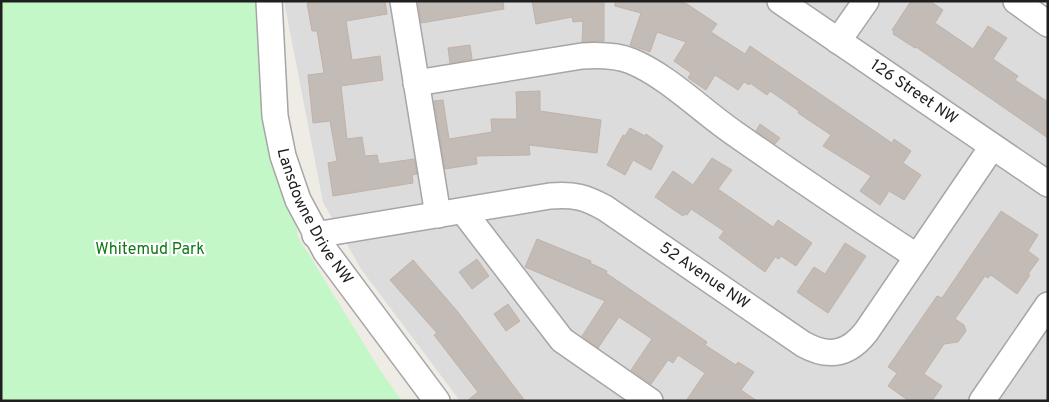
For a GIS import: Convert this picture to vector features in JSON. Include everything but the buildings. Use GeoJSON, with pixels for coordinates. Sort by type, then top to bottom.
{"type":"FeatureCollection","features":[{"type":"Feature","properties":{"kind":"street","name":"Lansdowne Drive NW"},"geometry":{"type":"LineString","coordinates":[[268,1],[273,100],[278,136],[293,188],[315,235],[342,275],[437,401]]}},
{"type":"Feature","properties":{"kind":"street"},"geometry":{"type":"LineString","coordinates":[[404,1],[438,215]]}},
{"type":"Feature","properties":{"kind":"street","name":"126 Street NW"},"geometry":{"type":"LineString","coordinates":[[780,1],[1048,184]]}},
{"type":"Feature","properties":{"kind":"street"},"geometry":{"type":"LineString","coordinates":[[838,41],[866,1]]}},
{"type":"Feature","properties":{"kind":"street"},"geometry":{"type":"LineString","coordinates":[[1016,1],[1048,24]]}},
{"type":"Feature","properties":{"kind":"street"},"geometry":{"type":"LineString","coordinates":[[416,82],[582,56],[599,55],[628,60],[643,66],[658,76],[733,132],[916,256]]}},
{"type":"Feature","properties":{"kind":"street","name":"52 Avenue NW"},"geometry":{"type":"LineString","coordinates":[[315,235],[550,196],[568,195],[584,197],[605,208],[803,344],[820,352],[829,353],[845,349],[861,339],[992,147]]}},
{"type":"Feature","properties":{"kind":"street"},"geometry":{"type":"LineString","coordinates":[[463,211],[562,340],[650,401]]}},
{"type":"Feature","properties":{"kind":"street"},"geometry":{"type":"LineString","coordinates":[[982,401],[1048,304]]}},
{"type":"Feature","properties":{"kind":"shaded area"},"geometry":{"type":"Polygon","coordinates":[[[284,1],[1030,1],[1048,14],[1048,401],[460,401],[361,269],[323,202],[284,1]]]}},
{"type":"Feature","properties":{"kind":"green space","name":"Whitemud Park"},"geometry":{"type":"Polygon","coordinates":[[[1,1],[260,1],[298,237],[380,370],[402,401],[1,401],[1,1]]]}}]}
